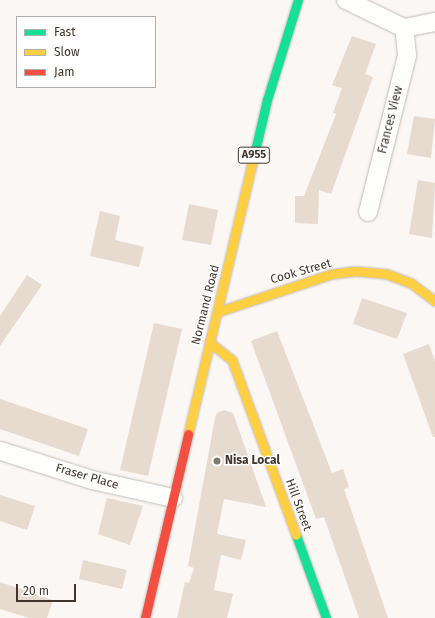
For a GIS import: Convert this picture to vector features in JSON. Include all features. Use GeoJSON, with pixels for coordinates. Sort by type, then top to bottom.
{"type":"FeatureCollection","features":[{"type":"Feature","properties":{"kind":"main road","name":"Normand Road"},"geometry":{"type":"LineString","coordinates":[[145,618],[267,100],[298,0]]}},
{"type":"Feature","properties":{"kind":"main road","name":"Cook Street"},"geometry":{"type":"LineString","coordinates":[[217,312],[310,280],[355,271],[374,271],[399,278],[411,283],[435,301]]}},
{"type":"Feature","properties":{"kind":"main road","name":"Hill Street"},"geometry":{"type":"LineString","coordinates":[[209,342],[232,360],[326,618]]}},
{"type":"Feature","properties":{"kind":"street"},"geometry":{"type":"LineString","coordinates":[[346,0],[404,28],[435,22]]}},
{"type":"Feature","properties":{"kind":"street","name":"Frances View"},"geometry":{"type":"LineString","coordinates":[[368,212],[407,55],[404,28]]}},
{"type":"Feature","properties":{"kind":"street","name":"Fraser Place"},"geometry":{"type":"LineString","coordinates":[[2,451],[92,480],[173,498]]}},
{"type":"Feature","properties":{"kind":"building"},"geometry":{"type":"Polygon","coordinates":[[[352,36],[376,44],[365,74],[373,77],[331,194],[319,190],[318,224],[295,223],[295,196],[304,196],[336,114],[333,113],[342,88],[332,85],[352,36]]]}},
{"type":"Feature","properties":{"kind":"building"},"geometry":{"type":"Polygon","coordinates":[[[414,116],[435,119],[431,158],[407,154],[414,116]]]}},
{"type":"Feature","properties":{"kind":"building"},"geometry":{"type":"Polygon","coordinates":[[[418,180],[435,183],[432,238],[409,234],[418,180]]]}},
{"type":"Feature","properties":{"kind":"building"},"geometry":{"type":"Polygon","coordinates":[[[189,204],[218,210],[211,245],[182,240],[189,204]]]}},
{"type":"Feature","properties":{"kind":"building"},"geometry":{"type":"Polygon","coordinates":[[[100,211],[120,216],[115,240],[144,247],[139,267],[90,256],[100,211]]]}},
{"type":"Feature","properties":{"kind":"building"},"geometry":{"type":"Polygon","coordinates":[[[27,275],[42,285],[0,346],[0,316],[27,275]]]}},
{"type":"Feature","properties":{"kind":"building"},"geometry":{"type":"Polygon","coordinates":[[[362,298],[407,313],[397,339],[353,324],[362,298]]]}},
{"type":"Feature","properties":{"kind":"building"},"geometry":{"type":"Polygon","coordinates":[[[154,323],[182,329],[148,476],[120,470],[154,323]]]}},
{"type":"Feature","properties":{"kind":"building"},"geometry":{"type":"Polygon","coordinates":[[[277,331],[332,473],[343,469],[349,487],[344,489],[388,618],[359,618],[324,517],[316,519],[251,341],[277,331]]]}},
{"type":"Feature","properties":{"kind":"building"},"geometry":{"type":"Polygon","coordinates":[[[429,344],[435,361],[435,437],[433,437],[403,354],[429,344]]]}},
{"type":"Feature","properties":{"kind":"building"},"geometry":{"type":"Polygon","coordinates":[[[0,399],[88,429],[79,456],[0,429],[0,399]]]}},
{"type":"Feature","properties":{"kind":"building"},"geometry":{"type":"Polygon","coordinates":[[[224,410],[233,413],[266,507],[224,499],[217,534],[246,540],[241,560],[221,555],[214,590],[233,594],[227,618],[177,618],[185,582],[189,583],[194,568],[188,566],[215,418],[217,413],[224,410]]]}},
{"type":"Feature","properties":{"kind":"building"},"geometry":{"type":"Polygon","coordinates":[[[0,495],[35,506],[27,530],[0,521],[0,495]]]}},
{"type":"Feature","properties":{"kind":"building"},"geometry":{"type":"Polygon","coordinates":[[[107,498],[143,506],[130,545],[98,534],[107,498]]]}},
{"type":"Feature","properties":{"kind":"building"},"geometry":{"type":"Polygon","coordinates":[[[83,560],[127,570],[122,589],[79,579],[83,560]]]}},
{"type":"Feature","properties":{"kind":"building"},"geometry":{"type":"Polygon","coordinates":[[[0,582],[53,600],[47,618],[29,618],[0,609],[0,582]]]}},
{"type":"Feature","properties":{"kind":"traffic: fast"},"geometry":{"type":"LineString","coordinates":[[255,151],[267,100],[298,0]]}},
{"type":"Feature","properties":{"kind":"traffic: fast"},"geometry":{"type":"LineString","coordinates":[[296,535],[326,618]]}},
{"type":"Feature","properties":{"kind":"traffic: slow"},"geometry":{"type":"LineString","coordinates":[[188,434],[255,151]]}},
{"type":"Feature","properties":{"kind":"traffic: slow"},"geometry":{"type":"LineString","coordinates":[[217,312],[331,274],[355,271],[387,274],[411,283],[435,301]]}},
{"type":"Feature","properties":{"kind":"traffic: slow"},"geometry":{"type":"LineString","coordinates":[[209,342],[232,360],[296,535]]}},
{"type":"Feature","properties":{"kind":"traffic: jam"},"geometry":{"type":"LineString","coordinates":[[145,618],[188,434]]}},
{"type":"Feature","properties":{"kind":"place","name":"Nisa Local"},"geometry":{"type":"Point","coordinates":[217,461]}}]}
